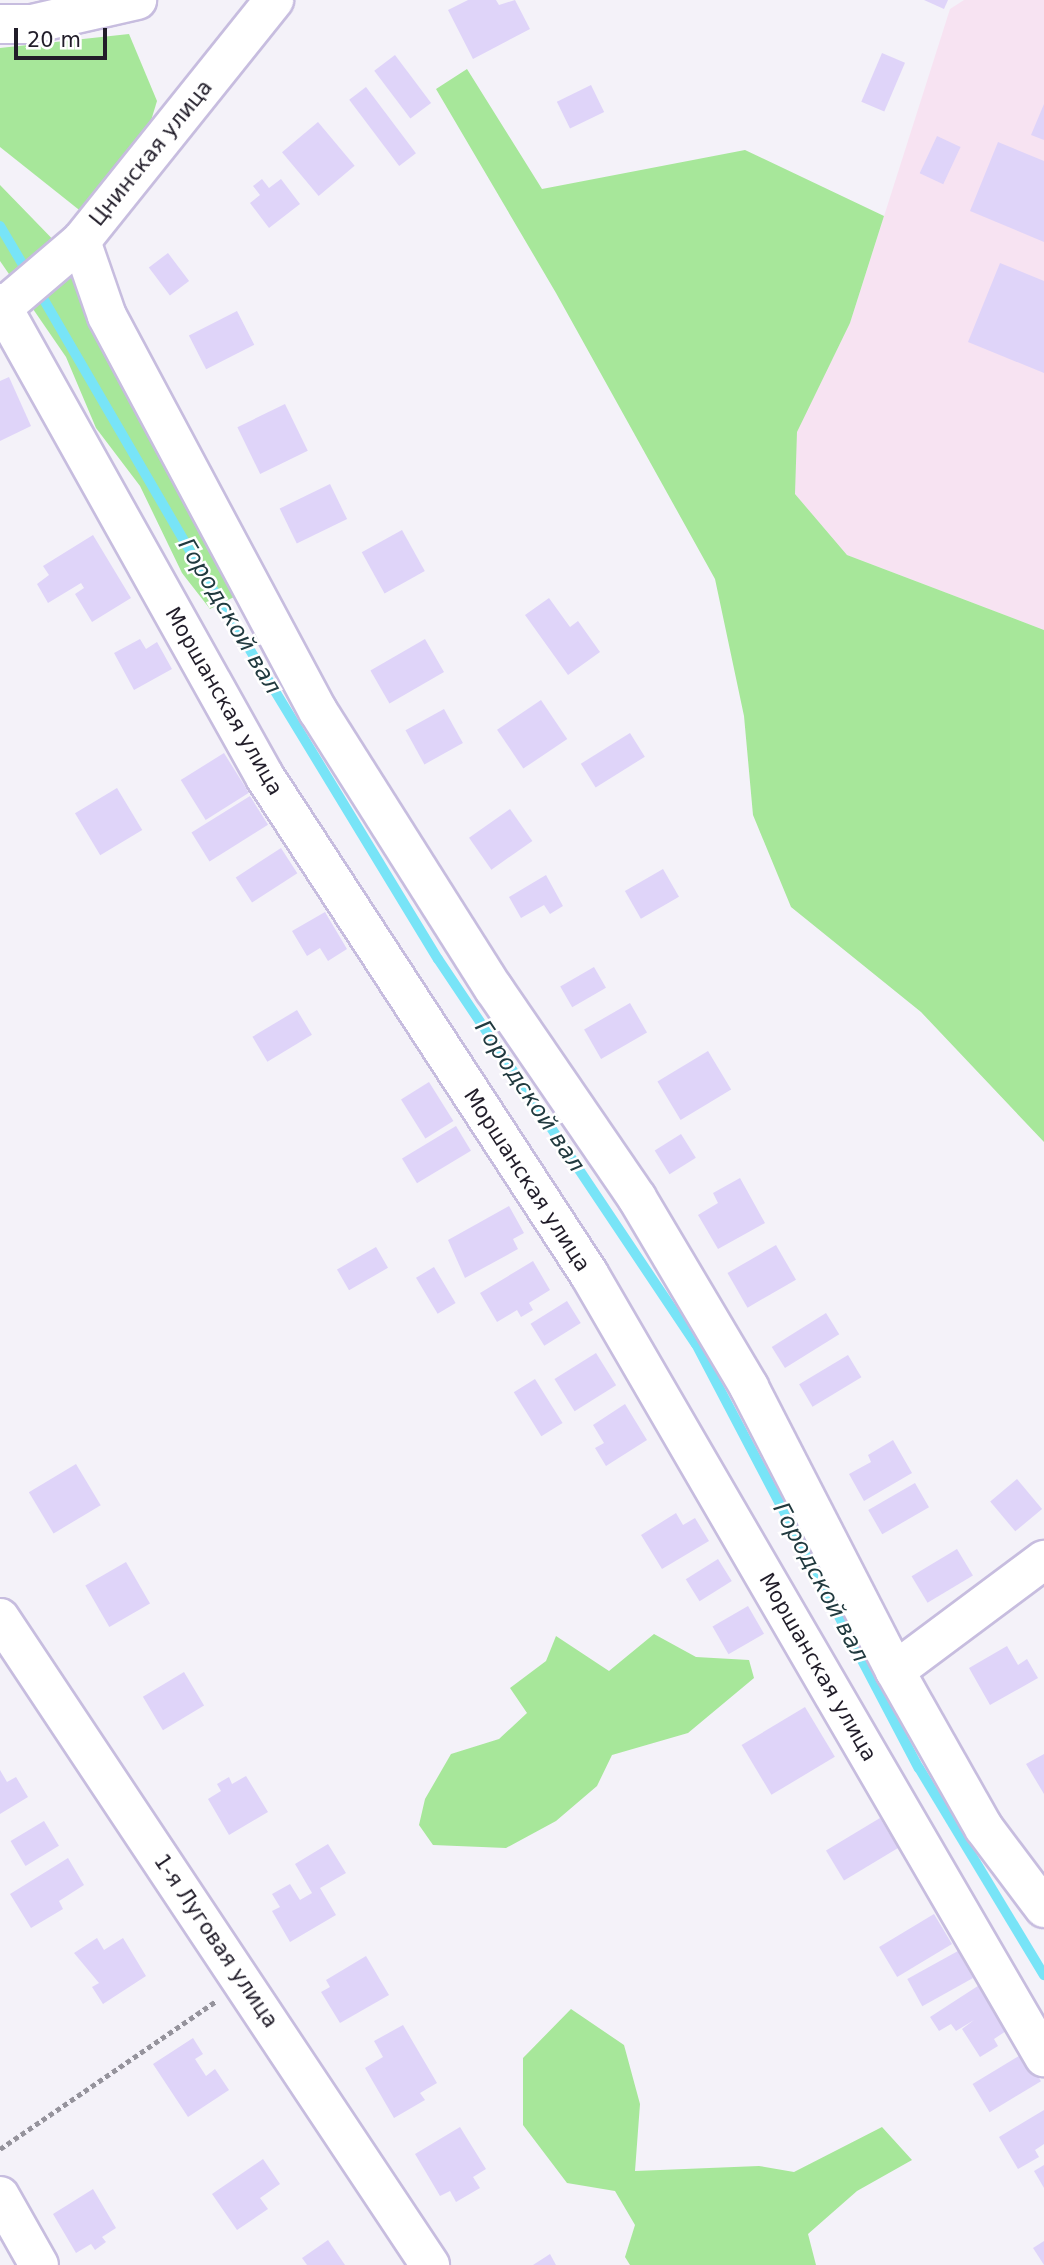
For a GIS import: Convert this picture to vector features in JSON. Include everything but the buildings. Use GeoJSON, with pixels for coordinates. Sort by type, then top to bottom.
{"type":"FeatureCollection","features":[{"type":"Feature","properties":{"kind":"street"},"geometry":{"type":"LineString","coordinates":[[0,24],[32,24],[137,0]]}},
{"type":"Feature","properties":{"kind":"street","name":"Цнинская улица"},"geometry":{"type":"LineString","coordinates":[[15,296],[81,241],[274,0]]}},
{"type":"Feature","properties":{"kind":"street"},"geometry":{"type":"LineString","coordinates":[[81,241],[107,316],[318,712],[494,989],[637,1198],[749,1387],[895,1671],[984,1828],[1044,1908]]}},
{"type":"Feature","properties":{"kind":"street","name":"Моршанская улица"},"geometry":{"type":"LineString","coordinates":[[15,296],[265,777],[589,1274],[1044,2057]]}},
{"type":"Feature","properties":{"kind":"street"},"geometry":{"type":"LineString","coordinates":[[895,1671],[1044,1560]]}},
{"type":"Feature","properties":{"kind":"street","name":"1-я Луговая улица"},"geometry":{"type":"LineString","coordinates":[[0,1618],[430,2265]]}},
{"type":"Feature","properties":{"kind":"street"},"geometry":{"type":"LineString","coordinates":[[0,2196],[39,2265]]}},
{"type":"Feature","properties":{"kind":"path"},"geometry":{"type":"LineString","coordinates":[[0,2149],[244,1982]]}},
{"type":"Feature","properties":{"kind":"shaded area"},"geometry":{"type":"Polygon","coordinates":[[[964,0],[1044,0],[1044,630],[847,555],[795,494],[796,432],[850,323],[950,9],[964,0]]]}},
{"type":"Feature","properties":{"kind":"green space"},"geometry":{"type":"Polygon","coordinates":[[[129,34],[157,101],[146,137],[83,213],[0,147],[0,48],[129,34]]]}},
{"type":"Feature","properties":{"kind":"green space"},"geometry":{"type":"Polygon","coordinates":[[[467,69],[542,189],[745,150],[884,216],[850,323],[797,432],[795,494],[847,555],[1044,630],[1044,1142],[921,1012],[791,907],[753,815],[744,716],[715,579],[556,293],[436,89],[467,69]]]}},
{"type":"Feature","properties":{"kind":"green space"},"geometry":{"type":"Polygon","coordinates":[[[0,185],[67,254],[238,595],[210,609],[182,573],[140,486],[96,428],[66,357],[0,261],[0,185]]]}},
{"type":"Feature","properties":{"kind":"green space"},"geometry":{"type":"Polygon","coordinates":[[[654,1634],[696,1657],[749,1660],[754,1678],[688,1733],[612,1755],[597,1786],[556,1821],[506,1848],[433,1845],[419,1825],[425,1799],[451,1754],[499,1739],[527,1713],[510,1688],[546,1661],[556,1636],[609,1671],[654,1634]]]}},
{"type":"Feature","properties":{"kind":"green space"},"geometry":{"type":"Polygon","coordinates":[[[571,2009],[624,2045],[640,2104],[635,2171],[759,2166],[794,2172],[882,2127],[912,2160],[857,2191],[808,2234],[816,2265],[630,2265],[625,2257],[635,2225],[615,2191],[567,2183],[523,2125],[523,2058],[571,2009]]]}},
{"type":"Feature","properties":{"kind":"waterway","name":"Городской вал"},"geometry":{"type":"LineString","coordinates":[[0,226],[29,275]]}},
{"type":"Feature","properties":{"kind":"waterway","name":"Городской вал"},"geometry":{"type":"LineString","coordinates":[[37,288],[191,553],[438,959],[696,1344],[919,1768],[1044,1975]]}}]}
